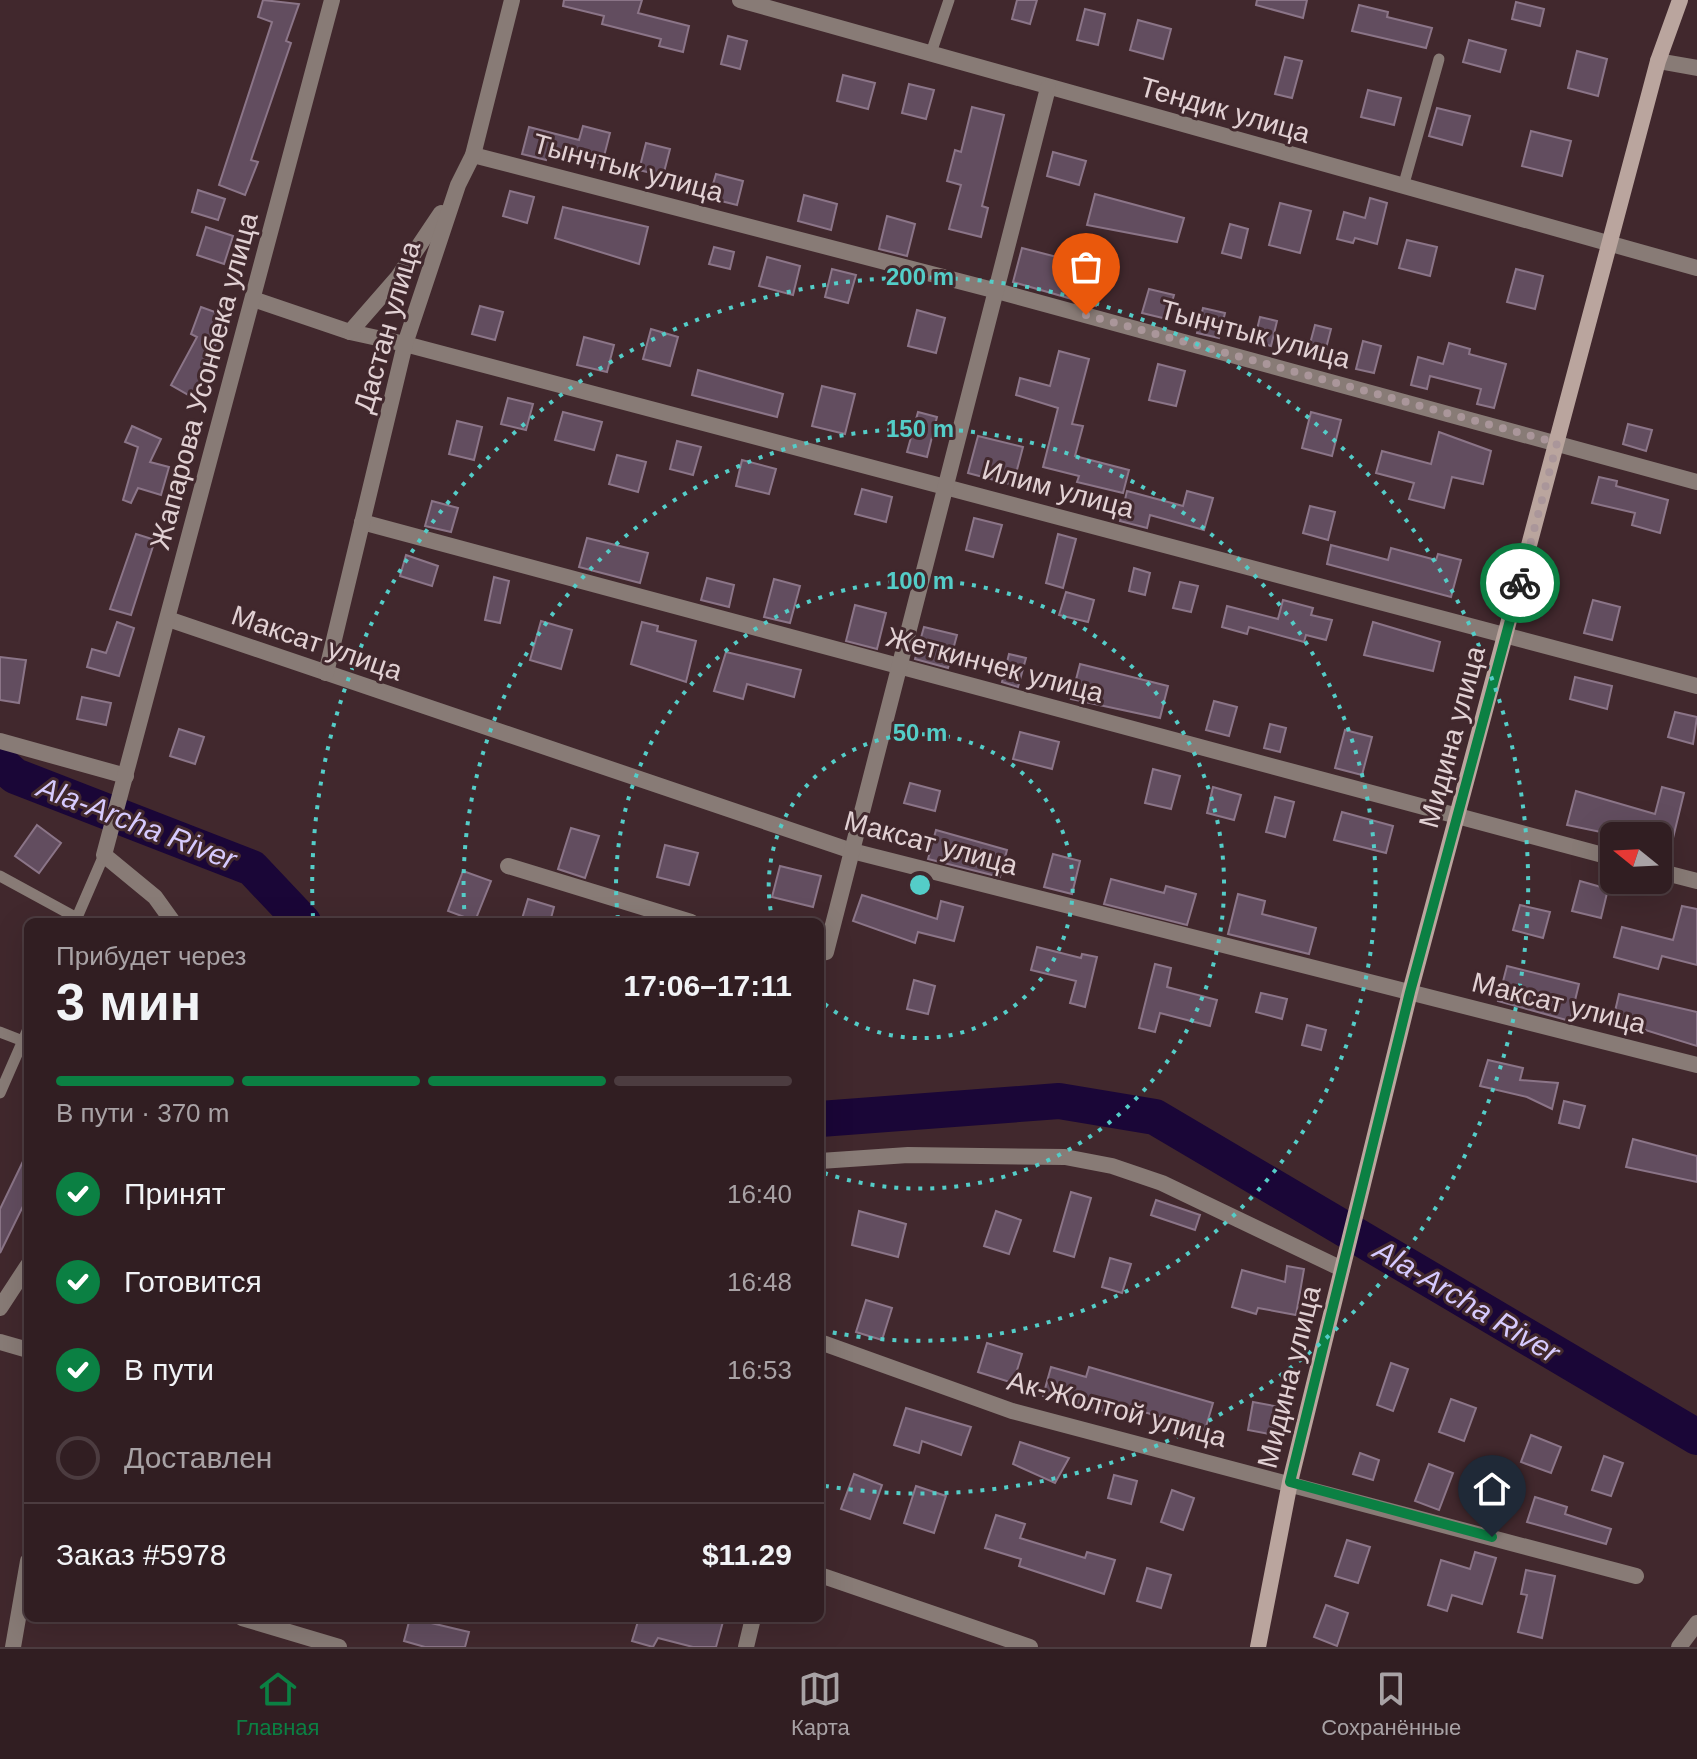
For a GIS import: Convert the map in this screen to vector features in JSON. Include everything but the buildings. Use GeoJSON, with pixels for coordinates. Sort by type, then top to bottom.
{"type":"FeatureCollection","features":[{"type":"Feature","properties":{"kind":"street","name":"Жапарова Усонбека улица"},"geometry":{"type":"LineString","coordinates":[[104,855],[332,0]]}},
{"type":"Feature","properties":{"kind":"street","name":"Дастан улица"},"geometry":{"type":"LineString","coordinates":[[326,673],[405,344],[458,185],[473,155],[512,0]]}},
{"type":"Feature","properties":{"kind":"street","name":"Тендик улица"},"geometry":{"type":"LineString","coordinates":[[740,0],[1697,268]]}},
{"type":"Feature","properties":{"kind":"street"},"geometry":{"type":"LineString","coordinates":[[806,17],[811,0]]}},
{"type":"Feature","properties":{"kind":"street","name":"Мидина улица"},"geometry":{"type":"LineString","coordinates":[[1258,1647],[1290,1482],[1410,992],[1658,61],[1680,0]]}},
{"type":"Feature","properties":{"kind":"street"},"geometry":{"type":"LineString","coordinates":[[1658,61],[1697,68]]}},
{"type":"Feature","properties":{"kind":"street"},"geometry":{"type":"LineString","coordinates":[[824,952],[1048,88]]}},
{"type":"Feature","properties":{"kind":"street","name":"Тынчтык улица"},"geometry":{"type":"LineString","coordinates":[[473,155],[997,291],[1697,482]]}},
{"type":"Feature","properties":{"kind":"street"},"geometry":{"type":"LineString","coordinates":[[350,332],[422,246],[458,185]]}},
{"type":"Feature","properties":{"kind":"street","name":"Илим улица"},"geometry":{"type":"LineString","coordinates":[[253,299],[350,332],[1697,686]]}},
{"type":"Feature","properties":{"kind":"street","name":"Жеткинчек улица"},"geometry":{"type":"LineString","coordinates":[[362,522],[1600,854]]}},
{"type":"Feature","properties":{"kind":"street","name":"Максат улица"},"geometry":{"type":"LineString","coordinates":[[168,619],[852,851],[1697,1065]]}},
{"type":"Feature","properties":{"kind":"street"},"geometry":{"type":"LineString","coordinates":[[0,741],[126,776]]}},
{"type":"Feature","properties":{"kind":"street"},"geometry":{"type":"LineString","coordinates":[[104,855],[155,897],[170,918]]}},
{"type":"Feature","properties":{"kind":"street"},"geometry":{"type":"LineString","coordinates":[[508,866],[678,918]]}},
{"type":"Feature","properties":{"kind":"street"},"geometry":{"type":"LineString","coordinates":[[1672,875],[1697,881]]}},
{"type":"Feature","properties":{"kind":"street"},"geometry":{"type":"LineString","coordinates":[[824,1161],[908,1155],[1065,1157],[1112,1166],[1162,1183],[1343,1265]]}},
{"type":"Feature","properties":{"kind":"street"},"geometry":{"type":"LineString","coordinates":[[0,1308],[24,1271]]}},
{"type":"Feature","properties":{"kind":"street"},"geometry":{"type":"LineString","coordinates":[[0,1342],[24,1349]]}},
{"type":"Feature","properties":{"kind":"street","name":"Ак-Жолтой улица"},"geometry":{"type":"LineString","coordinates":[[824,1343],[1012,1411],[1290,1482],[1636,1576]]}},
{"type":"Feature","properties":{"kind":"street"},"geometry":{"type":"LineString","coordinates":[[824,1576],[1030,1647]]}},
{"type":"Feature","properties":{"kind":"street"},"geometry":{"type":"LineString","coordinates":[[13,1647],[24,1584]]}},
{"type":"Feature","properties":{"kind":"street"},"geometry":{"type":"LineString","coordinates":[[255,1622],[339,1647]]}},
{"type":"Feature","properties":{"kind":"street"},"geometry":{"type":"LineString","coordinates":[[746,1647],[752,1622]]}},
{"type":"Feature","properties":{"kind":"street"},"geometry":{"type":"LineString","coordinates":[[1679,1647],[1697,1623]]}},
{"type":"Feature","properties":{"kind":"lane"},"geometry":{"type":"LineString","coordinates":[[931,53],[949,0]]}},
{"type":"Feature","properties":{"kind":"lane"},"geometry":{"type":"LineString","coordinates":[[1403,187],[1439,59]]}},
{"type":"Feature","properties":{"kind":"lane"},"geometry":{"type":"LineString","coordinates":[[77,918],[104,855]]}},
{"type":"Feature","properties":{"kind":"lane"},"geometry":{"type":"LineString","coordinates":[[0,876],[73,918]]}},
{"type":"Feature","properties":{"kind":"lane"},"geometry":{"type":"LineString","coordinates":[[0,1032],[23,1041],[0,1093]]}},
{"type":"Feature","properties":{"kind":"waterway","name":"Ala-Archa River"},"geometry":{"type":"LineString","coordinates":[[0,763],[15,776],[252,868],[299,918]]}},
{"type":"Feature","properties":{"kind":"waterway","name":"Ala-Archa River"},"geometry":{"type":"LineString","coordinates":[[824,1119],[1059,1101],[1155,1117],[1697,1437]]}},
{"type":"Feature","properties":{"kind":"way so far"},"geometry":{"type":"LineString","coordinates":[[1086,315],[1557,443],[1520,583]]}},
{"type":"Feature","properties":{"kind":"route"},"geometry":{"type":"LineString","coordinates":[[1492,1537],[1290,1482],[1410,992],[1520,583]]}}]}
